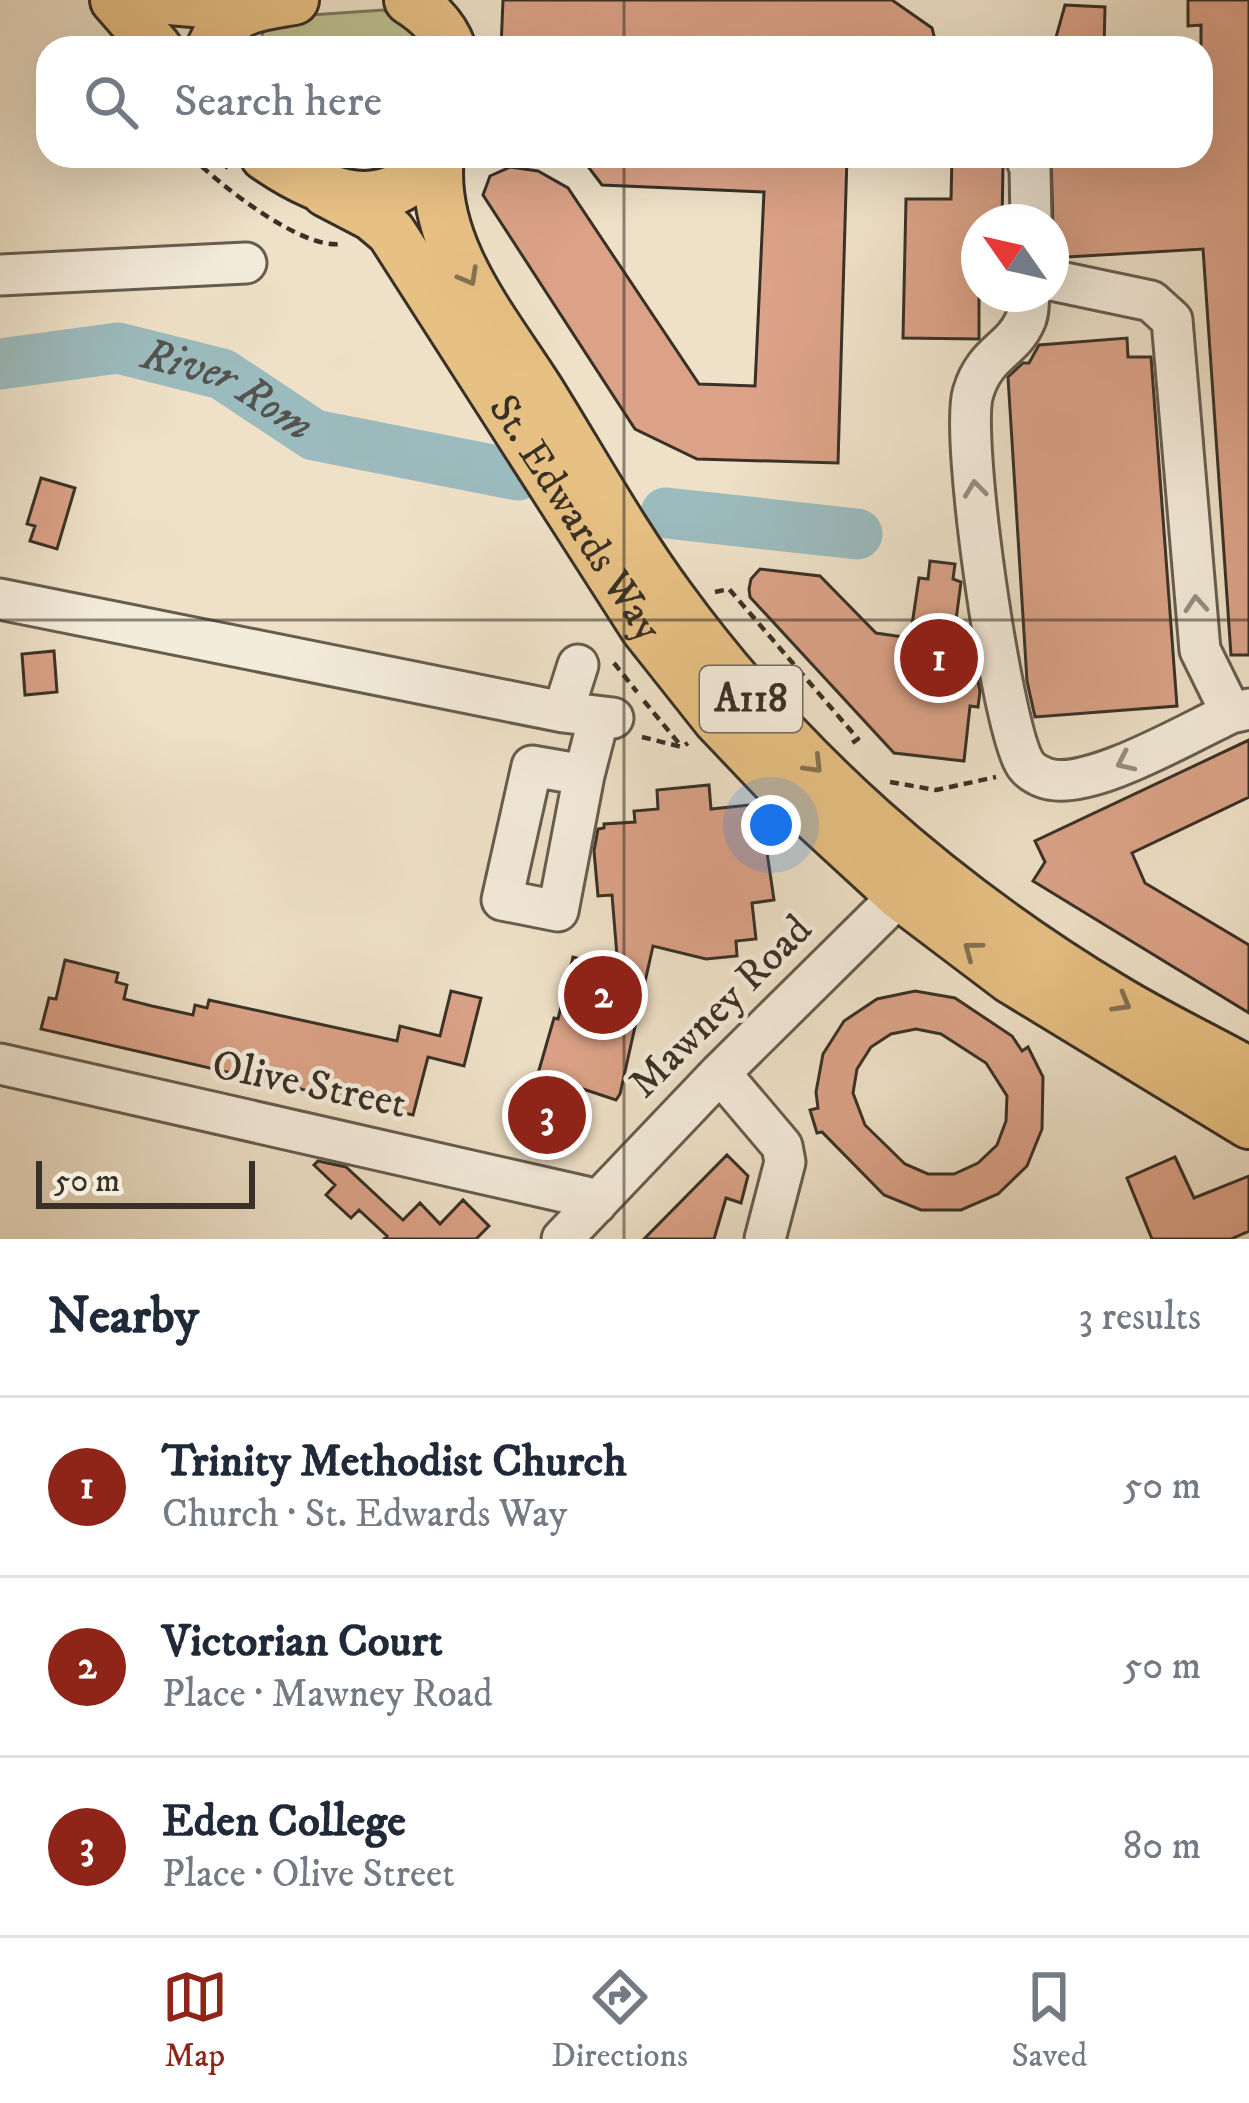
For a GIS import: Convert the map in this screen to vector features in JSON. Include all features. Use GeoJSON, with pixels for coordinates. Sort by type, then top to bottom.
{"type":"FeatureCollection","features":[{"type":"Feature","properties":{"kind":"main road"},"geometry":{"type":"LineString","coordinates":[[115,0],[146,36]]}},
{"type":"Feature","properties":{"kind":"main road"},"geometry":{"type":"LineString","coordinates":[[170,0],[273,3]]}},
{"type":"Feature","properties":{"kind":"main road"},"geometry":{"type":"LineString","coordinates":[[409,0],[448,27]]}},
{"type":"Feature","properties":{"kind":"main road"},"geometry":{"type":"LineString","coordinates":[[217,36],[226,20],[273,3]]}},
{"type":"Feature","properties":{"kind":"main road","name":"A118"},"geometry":{"type":"LineString","coordinates":[[285,168],[326,192],[376,196],[423,168]]}},
{"type":"Feature","properties":{"kind":"main road","name":"St. Edwards Way"},"geometry":{"type":"LineString","coordinates":[[436,168],[442,223],[482,302],[670,599],[758,708],[847,799],[940,879],[1115,999],[1249,1072]]}},
{"type":"Feature","properties":{"kind":"main road","name":"St. Edwards Way"},"geometry":{"type":"LineString","coordinates":[[326,192],[372,216],[391,232],[645,628],[718,720],[776,781],[900,895],[1011,979],[1249,1124]]}},
{"type":"Feature","properties":{"kind":"street"},"geometry":{"type":"LineString","coordinates":[[1030,168],[1030,204]]}},
{"type":"Feature","properties":{"kind":"street"},"geometry":{"type":"LineString","coordinates":[[0,275],[246,263]]}},
{"type":"Feature","properties":{"kind":"street"},"geometry":{"type":"LineString","coordinates":[[1028,312],[1027,320],[1009,342],[985,362],[971,396],[968,431],[986,583],[1012,728],[1025,766],[1063,782],[1089,779],[1240,711],[1200,650],[1172,320],[1151,301],[1069,284]]}},
{"type":"Feature","properties":{"kind":"street"},"geometry":{"type":"LineString","coordinates":[[0,599],[592,716]]}},
{"type":"Feature","properties":{"kind":"street"},"geometry":{"type":"LineString","coordinates":[[584,775],[592,716],[591,658]]}},
{"type":"Feature","properties":{"kind":"street","name":"Mawney Road"},"geometry":{"type":"LineString","coordinates":[[562,1239],[720,1073],[900,895]]}},
{"type":"Feature","properties":{"kind":"street","name":"Olive Street"},"geometry":{"type":"LineString","coordinates":[[0,1064],[586,1197],[596,1204]]}},
{"type":"Feature","properties":{"kind":"street"},"geometry":{"type":"LineString","coordinates":[[720,1073],[782,1146],[785,1162],[764,1239]]}},
{"type":"Feature","properties":{"kind":"path"},"geometry":{"type":"LineString","coordinates":[[202,168],[287,228],[332,245],[344,242]]}},
{"type":"Feature","properties":{"kind":"path"},"geometry":{"type":"LineString","coordinates":[[713,593],[729,589],[858,739],[844,748]]}},
{"type":"Feature","properties":{"kind":"path"},"geometry":{"type":"LineString","coordinates":[[591,658],[682,748],[625,733],[592,716]]}},
{"type":"Feature","properties":{"kind":"green space"},"geometry":{"type":"Polygon","coordinates":[[[383,10],[418,29],[421,36],[262,36],[264,28],[311,15],[383,10]]]}},
{"type":"Feature","properties":{"kind":"building"},"geometry":{"type":"Polygon","coordinates":[[[503,0],[892,0],[932,28],[934,36],[502,36],[503,0]]]}},
{"type":"Feature","properties":{"kind":"building"},"geometry":{"type":"Polygon","coordinates":[[[1188,0],[1249,0],[1249,655],[1231,655],[1203,249],[1069,257],[1069,204],[1052,204],[1051,168],[1213,168],[1213,36],[1201,36],[1201,25],[1188,26],[1188,0]]]}},
{"type":"Feature","properties":{"kind":"building"},"geometry":{"type":"Polygon","coordinates":[[[1065,5],[1105,7],[1104,36],[1056,36],[1065,5]]]}},
{"type":"Feature","properties":{"kind":"building"},"geometry":{"type":"Polygon","coordinates":[[[508,168],[538,171],[568,188],[699,384],[755,386],[764,192],[602,185],[589,168],[847,168],[838,463],[697,459],[635,429],[483,195],[490,176],[508,168]]]}},
{"type":"Feature","properties":{"kind":"building"},"geometry":{"type":"Polygon","coordinates":[[[952,168],[1003,168],[1002,204],[961,204],[961,312],[979,312],[979,339],[903,338],[906,199],[951,199],[952,168]]]}},
{"type":"Feature","properties":{"kind":"building"},"geometry":{"type":"Polygon","coordinates":[[[1127,338],[1128,357],[1151,357],[1177,706],[1035,717],[1027,681],[1008,377],[1029,363],[1039,345],[1127,338]]]}},
{"type":"Feature","properties":{"kind":"building"},"geometry":{"type":"Polygon","coordinates":[[[41,478],[75,488],[57,549],[30,541],[35,526],[27,524],[41,478]]]}},
{"type":"Feature","properties":{"kind":"building"},"geometry":{"type":"Polygon","coordinates":[[[930,561],[955,564],[953,579],[961,582],[953,643],[972,652],[980,691],[978,707],[970,706],[964,761],[894,753],[750,597],[751,579],[760,569],[820,576],[876,633],[910,638],[919,578],[928,579],[930,561]]]}},
{"type":"Feature","properties":{"kind":"building"},"geometry":{"type":"Polygon","coordinates":[[[54,651],[57,692],[25,695],[22,654],[54,651]]]}},
{"type":"Feature","properties":{"kind":"building"},"geometry":{"type":"Polygon","coordinates":[[[1249,740],[1249,797],[1132,853],[1145,883],[1249,945],[1249,1013],[1033,881],[1045,862],[1035,841],[1249,740]]]}},
{"type":"Feature","properties":{"kind":"building"},"geometry":{"type":"Polygon","coordinates":[[[709,785],[711,809],[759,804],[768,812],[769,830],[764,832],[774,900],[752,903],[756,939],[736,941],[737,956],[706,959],[653,946],[616,1100],[583,1089],[566,1149],[520,1136],[573,957],[618,968],[612,895],[598,896],[594,851],[598,829],[604,824],[635,822],[634,811],[658,809],[657,790],[709,785]]]}},
{"type":"Feature","properties":{"kind":"building"},"geometry":{"type":"Polygon","coordinates":[[[65,960],[118,973],[116,982],[127,985],[124,999],[152,1006],[193,1015],[195,1005],[207,1008],[209,1000],[397,1041],[400,1026],[440,1036],[451,991],[481,998],[464,1066],[428,1057],[413,1115],[41,1029],[49,998],[56,999],[65,960]]]}},
{"type":"Feature","properties":{"kind":"building"},"geometry":{"type":"Polygon","coordinates":[[[915,991],[955,998],[1012,1036],[1022,1051],[1028,1047],[1043,1077],[1042,1129],[1027,1166],[998,1194],[961,1210],[921,1210],[884,1195],[822,1132],[817,1133],[810,1110],[818,1108],[823,1054],[844,1021],[877,999],[915,991]],[[916,1029],[891,1034],[871,1047],[857,1069],[853,1093],[865,1125],[905,1164],[928,1174],[954,1174],[978,1163],[997,1145],[1006,1121],[1007,1096],[986,1063],[941,1034],[916,1029]]]}},
{"type":"Feature","properties":{"kind":"building"},"geometry":{"type":"Polygon","coordinates":[[[727,1155],[748,1176],[741,1203],[726,1198],[714,1239],[644,1239],[727,1155]]]}},
{"type":"Feature","properties":{"kind":"building"},"geometry":{"type":"Polygon","coordinates":[[[1175,1157],[1194,1198],[1249,1176],[1249,1231],[1231,1239],[1152,1239],[1127,1178],[1175,1157]]]}},
{"type":"Feature","properties":{"kind":"building"},"geometry":{"type":"Polygon","coordinates":[[[318,1161],[346,1167],[403,1220],[420,1203],[440,1224],[463,1200],[489,1226],[476,1239],[384,1239],[387,1236],[359,1210],[351,1218],[326,1195],[335,1185],[314,1165],[318,1161]]]}},
{"type":"Feature","properties":{"kind":"waterway","name":"River Rom"},"geometry":{"type":"LineString","coordinates":[[0,364],[118,348],[222,374],[314,435],[518,475]]}},
{"type":"Feature","properties":{"kind":"waterway","name":"River Rom"},"geometry":{"type":"LineString","coordinates":[[666,513],[857,534]]}},
{"type":"Feature","properties":{"kind":"place","name":"Trinity Methodist Church"},"geometry":{"type":"Point","coordinates":[939,658]}},
{"type":"Feature","properties":{"kind":"place","name":"Victorian Court"},"geometry":{"type":"Point","coordinates":[603,995]}},
{"type":"Feature","properties":{"kind":"place","name":"Eden College"},"geometry":{"type":"Point","coordinates":[547,1115]}}]}
